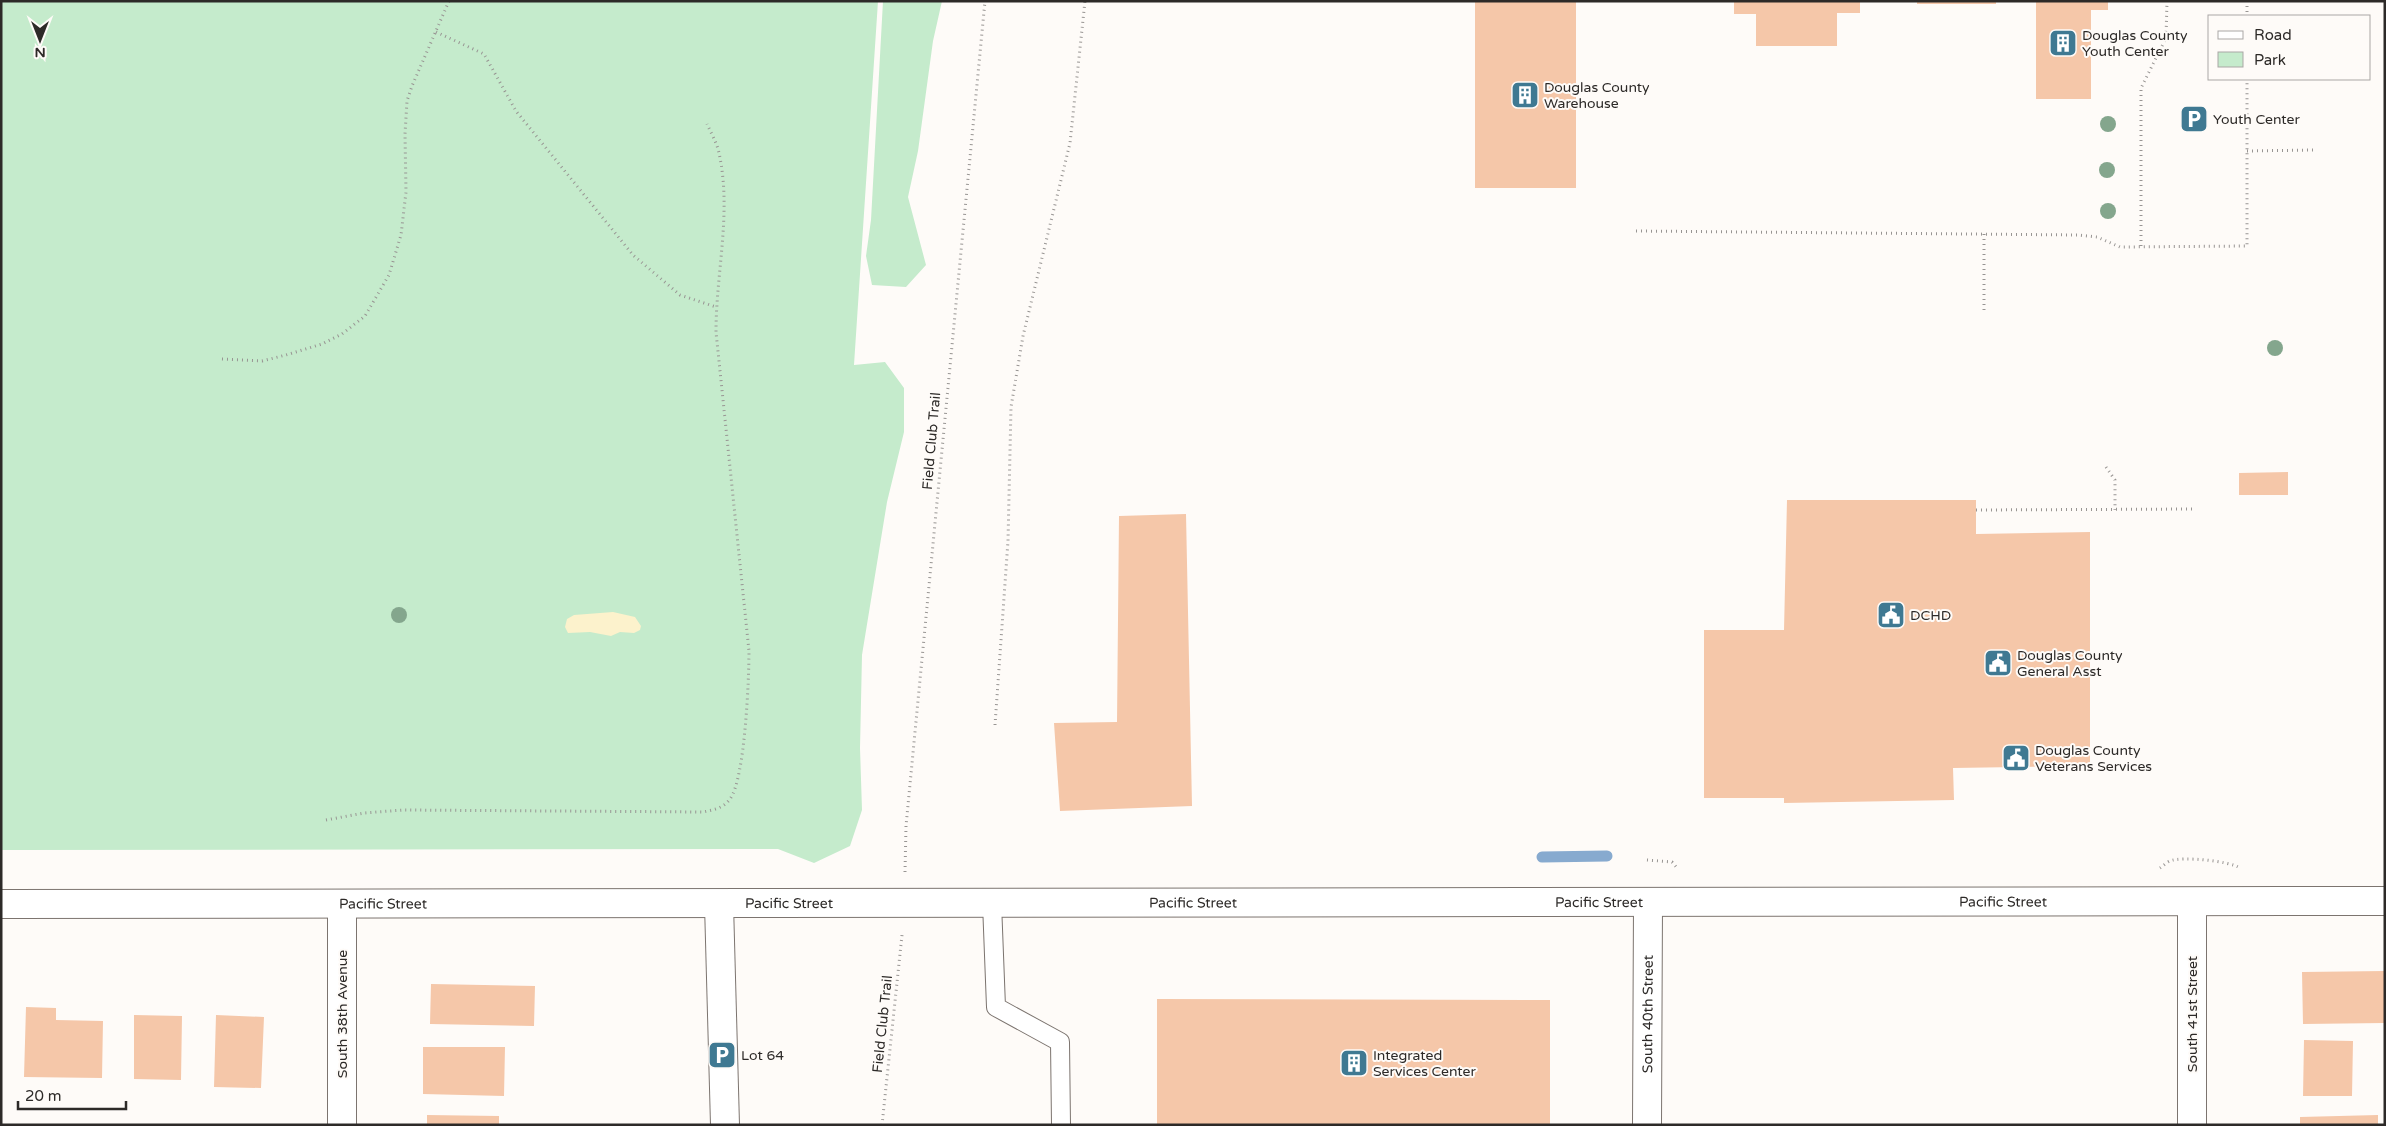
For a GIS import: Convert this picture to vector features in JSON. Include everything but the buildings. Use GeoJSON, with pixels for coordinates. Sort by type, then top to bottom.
{"type":"FeatureCollection","features":[{"type":"Feature","properties":{"kind":"street","name":"Pacific Street"},"geometry":{"type":"LineString","coordinates":[[1,904],[1648,904],[2385,901]]}},
{"type":"Feature","properties":{"kind":"street","name":"South 41st Street"},"geometry":{"type":"LineString","coordinates":[[2192,903],[2192,1125]]}},
{"type":"Feature","properties":{"kind":"street","name":"South 38th Avenue"},"geometry":{"type":"LineString","coordinates":[[342,904],[342,1125]]}},
{"type":"Feature","properties":{"kind":"street"},"geometry":{"type":"LineString","coordinates":[[719,904],[725,1125]]}},
{"type":"Feature","properties":{"kind":"street","name":"South 40th Street"},"geometry":{"type":"LineString","coordinates":[[1647,1125],[1648,904]]}},
{"type":"Feature","properties":{"kind":"lane"},"geometry":{"type":"LineString","coordinates":[[992,903],[996,1007],[1060,1042],[1061,1125]]}},
{"type":"Feature","properties":{"kind":"path"},"geometry":{"type":"LineString","coordinates":[[222,360],[262,361],[313,347],[342,334],[365,316],[390,275],[401,235],[406,192],[405,134],[407,101],[449,1]]}},
{"type":"Feature","properties":{"kind":"path","name":"Field Club Trail"},"geometry":{"type":"LineString","coordinates":[[905,875],[907,817],[985,1]]}},
{"type":"Feature","properties":{"kind":"path"},"geometry":{"type":"LineString","coordinates":[[995,725],[1008,541],[1011,407],[1023,336],[1070,143],[1085,1]]}},
{"type":"Feature","properties":{"kind":"path"},"geometry":{"type":"LineString","coordinates":[[2140,246],[2140,88],[2166,38],[2167,1]]}},
{"type":"Feature","properties":{"kind":"path"},"geometry":{"type":"LineString","coordinates":[[2247,1],[2247,15]]}},
{"type":"Feature","properties":{"kind":"path"},"geometry":{"type":"LineString","coordinates":[[436,32],[484,54],[516,111],[633,255],[680,295],[716,307]]}},
{"type":"Feature","properties":{"kind":"path"},"geometry":{"type":"LineString","coordinates":[[1636,232],[2078,235],[2097,238],[2120,247],[2247,246],[2247,80]]}},
{"type":"Feature","properties":{"kind":"path"},"geometry":{"type":"LineString","coordinates":[[326,820],[364,813],[402,810],[687,812],[718,809],[730,799],[736,783],[744,734],[749,690],[749,651],[718,366],[716,307],[723,249],[724,192],[718,151],[707,124]]}},
{"type":"Feature","properties":{"kind":"path"},"geometry":{"type":"LineString","coordinates":[[2247,151],[2312,150]]}},
{"type":"Feature","properties":{"kind":"path"},"geometry":{"type":"LineString","coordinates":[[1984,234],[1984,310]]}},
{"type":"Feature","properties":{"kind":"path"},"geometry":{"type":"LineString","coordinates":[[2106,467],[2115,480],[2115,510]]}},
{"type":"Feature","properties":{"kind":"path"},"geometry":{"type":"LineString","coordinates":[[1976,510],[2194,509]]}},
{"type":"Feature","properties":{"kind":"path","name":"Field Club Trail"},"geometry":{"type":"LineString","coordinates":[[882,1125],[902,933]]}},
{"type":"Feature","properties":{"kind":"green space"},"geometry":{"type":"Polygon","coordinates":[[[1,1],[878,1],[854,365],[885,362],[904,388],[904,432],[887,502],[862,655],[860,748],[862,810],[850,846],[814,863],[778,849],[1,850],[1,1]]]}},
{"type":"Feature","properties":{"kind":"green space"},"geometry":{"type":"Polygon","coordinates":[[[883,1],[942,1],[933,41],[918,151],[908,197],[926,265],[906,287],[872,285],[866,256],[871,220],[883,1]]]}},
{"type":"Feature","properties":{"kind":"sand"},"geometry":{"type":"Polygon","coordinates":[[[613,612],[635,617],[641,626],[640,630],[634,633],[620,632],[611,636],[590,632],[568,633],[565,627],[567,619],[574,615],[613,612]]]}},
{"type":"Feature","properties":{"kind":"waterway"},"geometry":{"type":"LineString","coordinates":[[1542,857],[1607,856]]}},
{"type":"Feature","properties":{"kind":"place","name":"Douglas County Youth Center"},"geometry":{"type":"Point","coordinates":[2063,43]}},
{"type":"Feature","properties":{"kind":"place","name":"Douglas County Warehouse"},"geometry":{"type":"Point","coordinates":[1525,95]}},
{"type":"Feature","properties":{"kind":"place","name":"Youth Center"},"geometry":{"type":"Point","coordinates":[2194,119]}},
{"type":"Feature","properties":{"kind":"place","name":"DCHD"},"geometry":{"type":"Point","coordinates":[1891,615]}},
{"type":"Feature","properties":{"kind":"place","name":"Douglas County General Asst"},"geometry":{"type":"Point","coordinates":[1998,663]}},
{"type":"Feature","properties":{"kind":"place","name":"Douglas County Veterans Services"},"geometry":{"type":"Point","coordinates":[2016,758]}},
{"type":"Feature","properties":{"kind":"place","name":"Lot 64"},"geometry":{"type":"Point","coordinates":[722,1055]}},
{"type":"Feature","properties":{"kind":"place","name":"Integrated Services Center"},"geometry":{"type":"Point","coordinates":[1354,1063]}}]}
